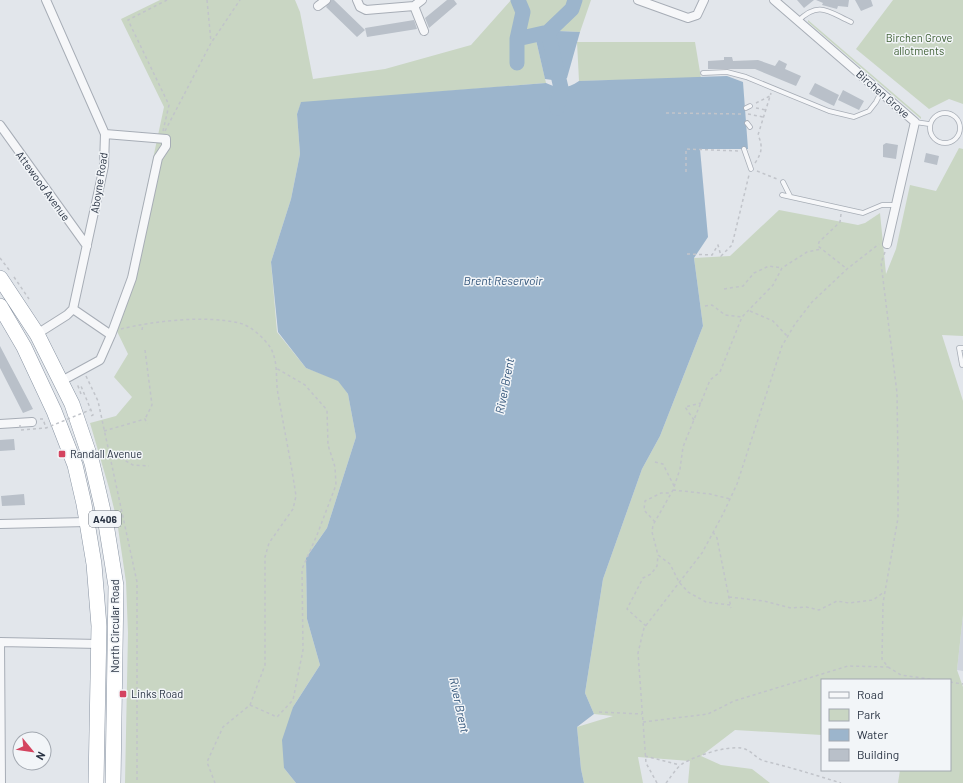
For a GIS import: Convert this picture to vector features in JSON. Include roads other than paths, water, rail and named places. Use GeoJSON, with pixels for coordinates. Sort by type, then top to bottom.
{"type":"FeatureCollection","features":[{"type":"Feature","properties":{"kind":"highway","name":"North Circular Road"},"geometry":{"type":"LineString","coordinates":[[0,278],[37,334],[72,404],[92,463],[106,524],[116,586],[113,783]]}},
{"type":"Feature","properties":{"kind":"highway","name":"North Circular Road"},"geometry":{"type":"LineString","coordinates":[[0,306],[24,347],[54,410],[75,465],[87,522],[98,596],[99,644],[96,783]]}},
{"type":"Feature","properties":{"kind":"street","name":"Aboyne Road"},"geometry":{"type":"LineString","coordinates":[[46,0],[105,134],[104,166],[73,309]]}},
{"type":"Feature","properties":{"kind":"street"},"geometry":{"type":"LineString","coordinates":[[318,6],[326,0]]}},
{"type":"Feature","properties":{"kind":"street"},"geometry":{"type":"LineString","coordinates":[[357,0],[360,7],[366,10],[414,6],[422,0]]}},
{"type":"Feature","properties":{"kind":"street"},"geometry":{"type":"LineString","coordinates":[[638,0],[688,18],[697,15],[704,0]]}},
{"type":"Feature","properties":{"kind":"street","name":"Birchen Grove"},"geometry":{"type":"LineString","coordinates":[[774,0],[915,122],[896,205],[885,242]]}},
{"type":"Feature","properties":{"kind":"street"},"geometry":{"type":"LineString","coordinates":[[414,6],[424,31]]}},
{"type":"Feature","properties":{"kind":"street","name":"Attewood Avenue"},"geometry":{"type":"LineString","coordinates":[[0,125],[87,246]]}},
{"type":"Feature","properties":{"kind":"street"},"geometry":{"type":"LineString","coordinates":[[67,378],[100,360],[111,335],[132,278],[158,158],[166,146],[166,139],[162,138],[105,134]]}},
{"type":"Feature","properties":{"kind":"street"},"geometry":{"type":"LineString","coordinates":[[37,334],[67,315],[73,309],[111,335]]}},
{"type":"Feature","properties":{"kind":"street"},"geometry":{"type":"LineString","coordinates":[[0,424],[35,421]]}},
{"type":"Feature","properties":{"kind":"street"},"geometry":{"type":"LineString","coordinates":[[0,524],[87,522]]}},
{"type":"Feature","properties":{"kind":"street"},"geometry":{"type":"LineString","coordinates":[[1,783],[0,642],[99,644]]}},
{"type":"Feature","properties":{"kind":"lane"},"geometry":{"type":"LineString","coordinates":[[798,21],[814,9],[821,8],[851,22]]}},
{"type":"Feature","properties":{"kind":"lane"},"geometry":{"type":"LineString","coordinates":[[703,73],[727,72],[746,77],[828,111],[854,117],[869,111],[881,92]]}},
{"type":"Feature","properties":{"kind":"lane"},"geometry":{"type":"LineString","coordinates":[[946,112],[961,122],[957,137],[949,143],[939,142],[931,136],[929,124],[937,114],[946,112]]}},
{"type":"Feature","properties":{"kind":"lane"},"geometry":{"type":"LineString","coordinates":[[915,122],[929,124]]}},
{"type":"Feature","properties":{"kind":"lane"},"geometry":{"type":"LineString","coordinates":[[744,150],[751,169]]}},
{"type":"Feature","properties":{"kind":"lane"},"geometry":{"type":"LineString","coordinates":[[783,182],[790,196]]}},
{"type":"Feature","properties":{"kind":"lane"},"geometry":{"type":"LineString","coordinates":[[782,195],[863,213],[882,205],[896,205]]}},
{"type":"Feature","properties":{"kind":"lane"},"geometry":{"type":"LineString","coordinates":[[962,365],[959,348],[963,348]]}},
{"type":"Feature","properties":{"kind":"water"},"geometry":{"type":"Polygon","coordinates":[[[536,30],[580,32],[567,78],[560,81],[545,79],[536,40],[536,30]]]}},
{"type":"Feature","properties":{"kind":"water","name":"Brent Reservoir"},"geometry":{"type":"Polygon","coordinates":[[[727,76],[743,82],[748,149],[700,149],[708,237],[694,258],[703,326],[660,436],[642,469],[603,579],[585,693],[594,714],[577,727],[581,769],[584,783],[296,783],[284,768],[282,740],[293,707],[320,665],[307,619],[306,558],[327,528],[356,437],[348,394],[338,381],[306,368],[278,332],[271,262],[291,199],[300,154],[297,114],[301,102],[546,83],[559,87],[567,87],[579,81],[727,76]]]}},
{"type":"Feature","properties":{"kind":"waterway"},"geometry":{"type":"LineString","coordinates":[[517,63],[517,39],[523,12],[518,0]]}},
{"type":"Feature","properties":{"kind":"waterway","name":"River Brent"},"geometry":{"type":"LineString","coordinates":[[557,108],[561,88],[548,32],[572,9],[575,0]]}},
{"type":"Feature","properties":{"kind":"waterway"},"geometry":{"type":"LineString","coordinates":[[517,39],[548,32]]}},
{"type":"Feature","properties":{"kind":"place","name":"Randall Avenue"},"geometry":{"type":"Point","coordinates":[62,454]}},
{"type":"Feature","properties":{"kind":"place","name":"Links Road"},"geometry":{"type":"Point","coordinates":[123,694]}},
{"type":"Feature","properties":{"kind":"park label","name":"Birchen Grove allotments"},"geometry":{"type":"Point","coordinates":[919,44]}}]}
